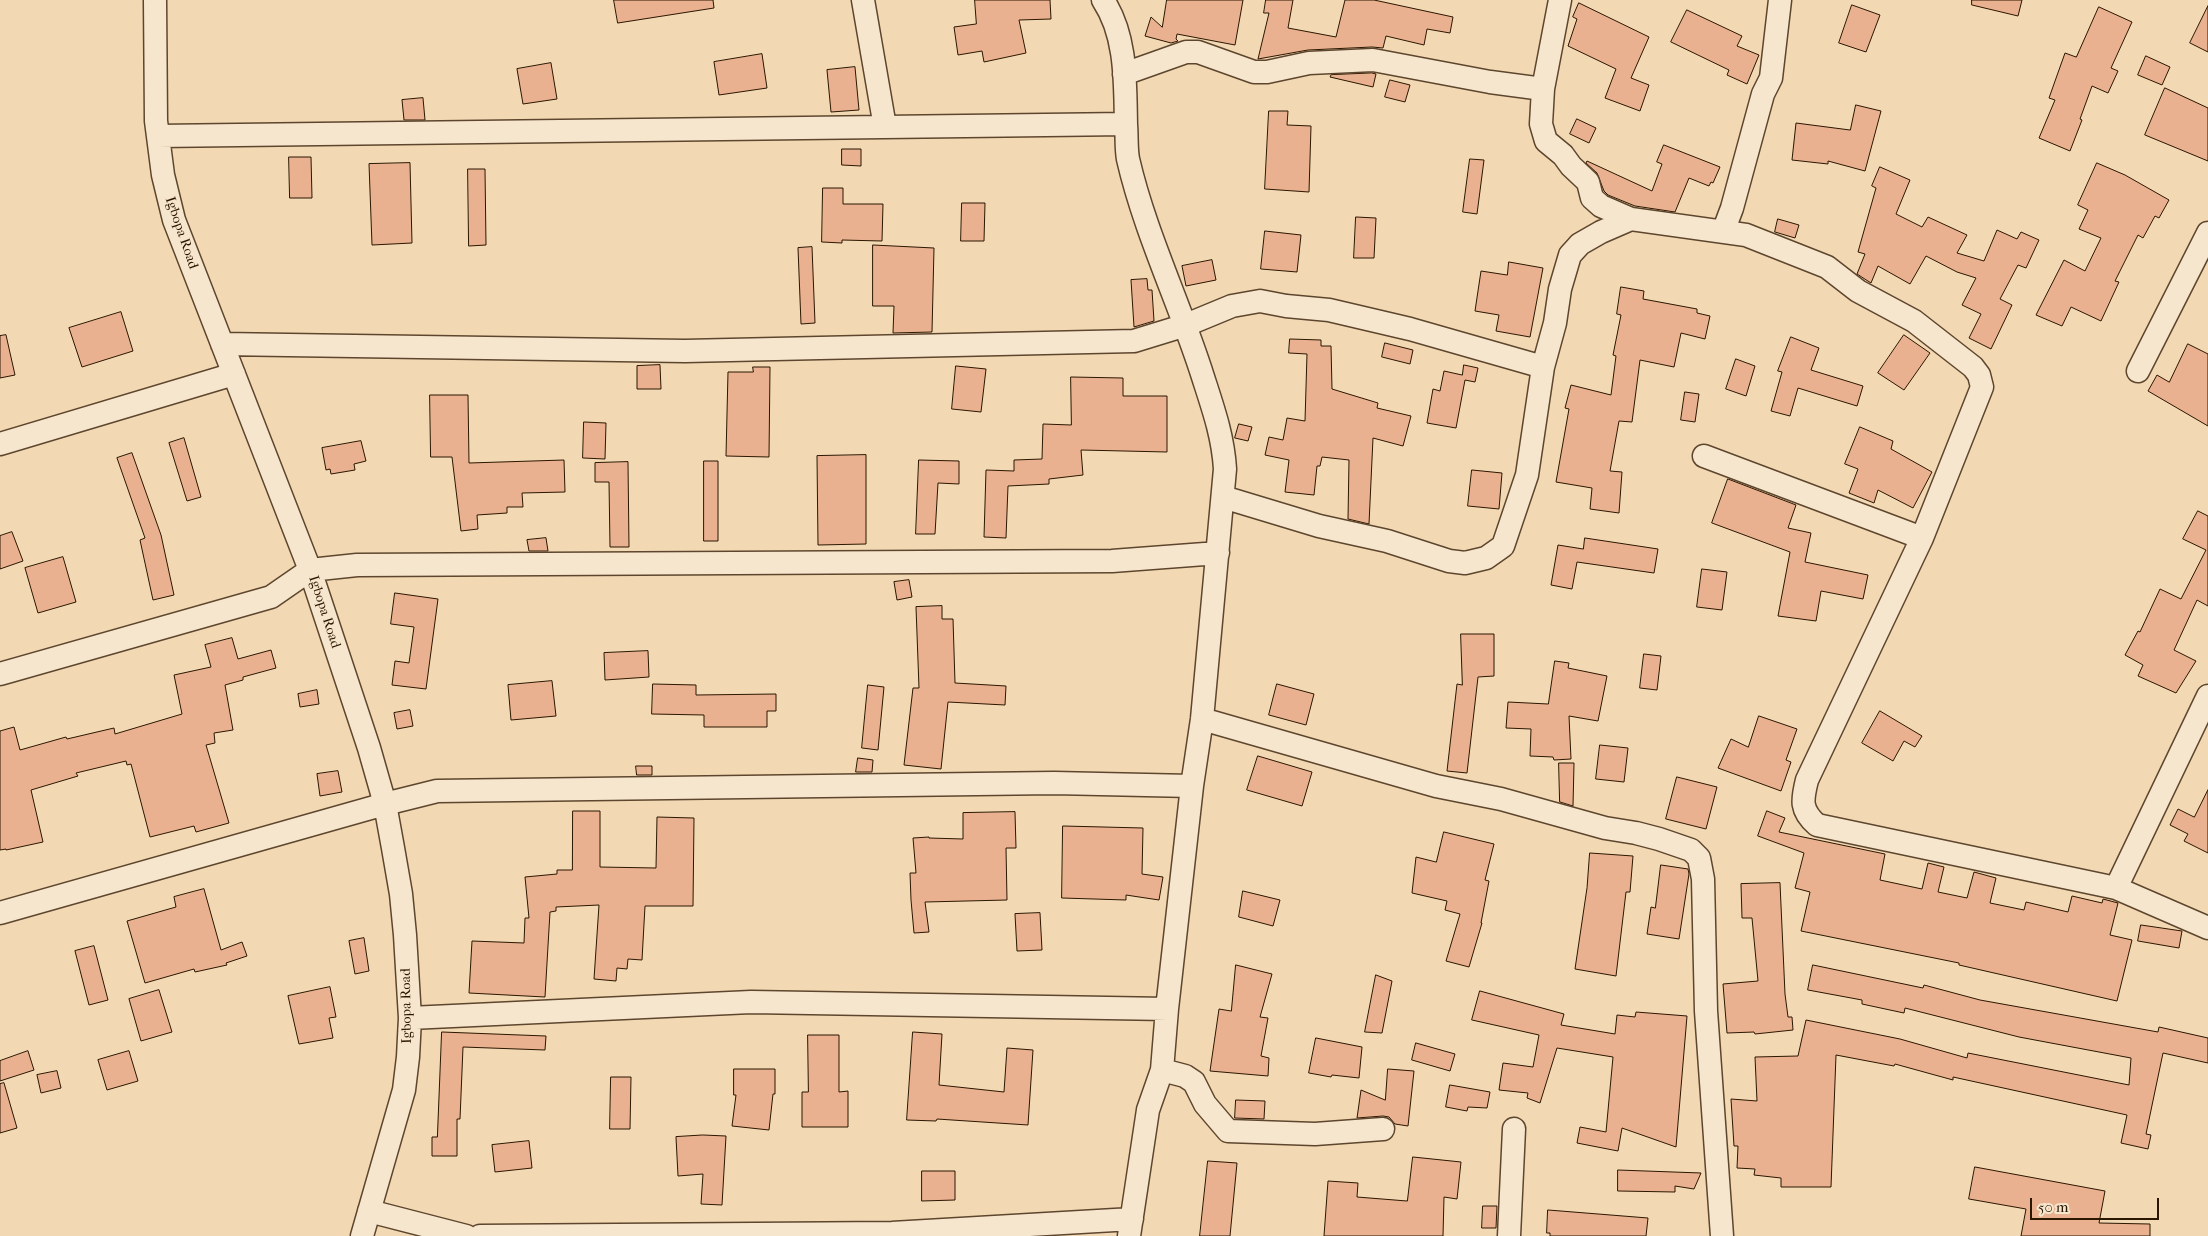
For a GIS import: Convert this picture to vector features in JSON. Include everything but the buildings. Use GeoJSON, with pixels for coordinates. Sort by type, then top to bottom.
{"type":"FeatureCollection","features":[{"type":"Feature","properties":{"kind":"street","name":"Igbopa Road"},"geometry":{"type":"LineString","coordinates":[[155,0],[156,121],[163,175],[174,220],[310,570],[385,804],[401,894],[410,1018],[404,1090],[362,1236]]}},
{"type":"Feature","properties":{"kind":"street"},"geometry":{"type":"LineString","coordinates":[[863,0],[885,127]]}},
{"type":"Feature","properties":{"kind":"street"},"geometry":{"type":"LineString","coordinates":[[480,1236],[743,1235],[1131,1228],[1148,1110],[1162,1070],[1192,786],[1202,719],[1225,469],[1221,432],[1186,325],[1144,216],[1128,156],[1124,74],[1118,31],[1111,13],[1103,0]]}},
{"type":"Feature","properties":{"kind":"street"},"geometry":{"type":"LineString","coordinates":[[1560,0],[1543,89],[1541,124],[1546,141],[1564,155],[1571,166],[1588,182],[1592,198],[1601,206],[1631,219],[1746,235],[1827,267],[1858,290],[1914,321],[1974,367],[1980,374],[1982,387],[1922,538],[1807,780],[1802,798],[1806,815],[1817,824],[2116,888],[2208,928]]}},
{"type":"Feature","properties":{"kind":"street"},"geometry":{"type":"LineString","coordinates":[[1723,232],[1732,208],[1763,94],[1771,78],[1780,0]]}},
{"type":"Feature","properties":{"kind":"street"},"geometry":{"type":"LineString","coordinates":[[1124,74],[1186,52],[1198,52],[1254,72],[1268,72],[1309,63],[1373,60],[1490,82],[1543,89]]}},
{"type":"Feature","properties":{"kind":"street"},"geometry":{"type":"LineString","coordinates":[[158,136],[1126,124]]}},
{"type":"Feature","properties":{"kind":"street"},"geometry":{"type":"LineString","coordinates":[[1223,497],[1319,526],[1387,541],[1449,560],[1465,563],[1486,558],[1503,546],[1527,475],[1543,368],[1555,323],[1560,288],[1570,255],[1580,244],[1601,232],[1631,219]]}},
{"type":"Feature","properties":{"kind":"street"},"geometry":{"type":"LineString","coordinates":[[2138,371],[2208,233]]}},
{"type":"Feature","properties":{"kind":"street"},"geometry":{"type":"LineString","coordinates":[[222,344],[685,351],[1134,342],[1186,325],[1232,306],[1260,301],[1338,312],[1410,330],[1543,368]]}},
{"type":"Feature","properties":{"kind":"street"},"geometry":{"type":"LineString","coordinates":[[0,444],[234,374]]}},
{"type":"Feature","properties":{"kind":"street"},"geometry":{"type":"LineString","coordinates":[[1704,456],[1922,538]]}},
{"type":"Feature","properties":{"kind":"street"},"geometry":{"type":"LineString","coordinates":[[0,674],[271,597],[310,570],[357,565],[1112,561],[1218,553]]}},
{"type":"Feature","properties":{"kind":"street"},"geometry":{"type":"LineString","coordinates":[[2116,888],[2208,696]]}},
{"type":"Feature","properties":{"kind":"street"},"geometry":{"type":"LineString","coordinates":[[1202,719],[1436,786],[1501,799],[1604,828],[1651,837],[1691,850],[1699,858],[1703,879],[1706,1011],[1722,1236]]}},
{"type":"Feature","properties":{"kind":"street"},"geometry":{"type":"LineString","coordinates":[[0,913],[385,804],[437,792],[1054,783],[1192,786]]}},
{"type":"Feature","properties":{"kind":"street"},"geometry":{"type":"LineString","coordinates":[[410,1018],[751,1002],[1167,1009]]}},
{"type":"Feature","properties":{"kind":"street"},"geometry":{"type":"LineString","coordinates":[[1162,1070],[1186,1076],[1194,1082],[1205,1104],[1228,1132],[1315,1134],[1383,1129]]}},
{"type":"Feature","properties":{"kind":"street"},"geometry":{"type":"LineString","coordinates":[[1509,1236],[1514,1129]]}},
{"type":"Feature","properties":{"kind":"street"},"geometry":{"type":"LineString","coordinates":[[369,1211],[466,1236]]}}]}
